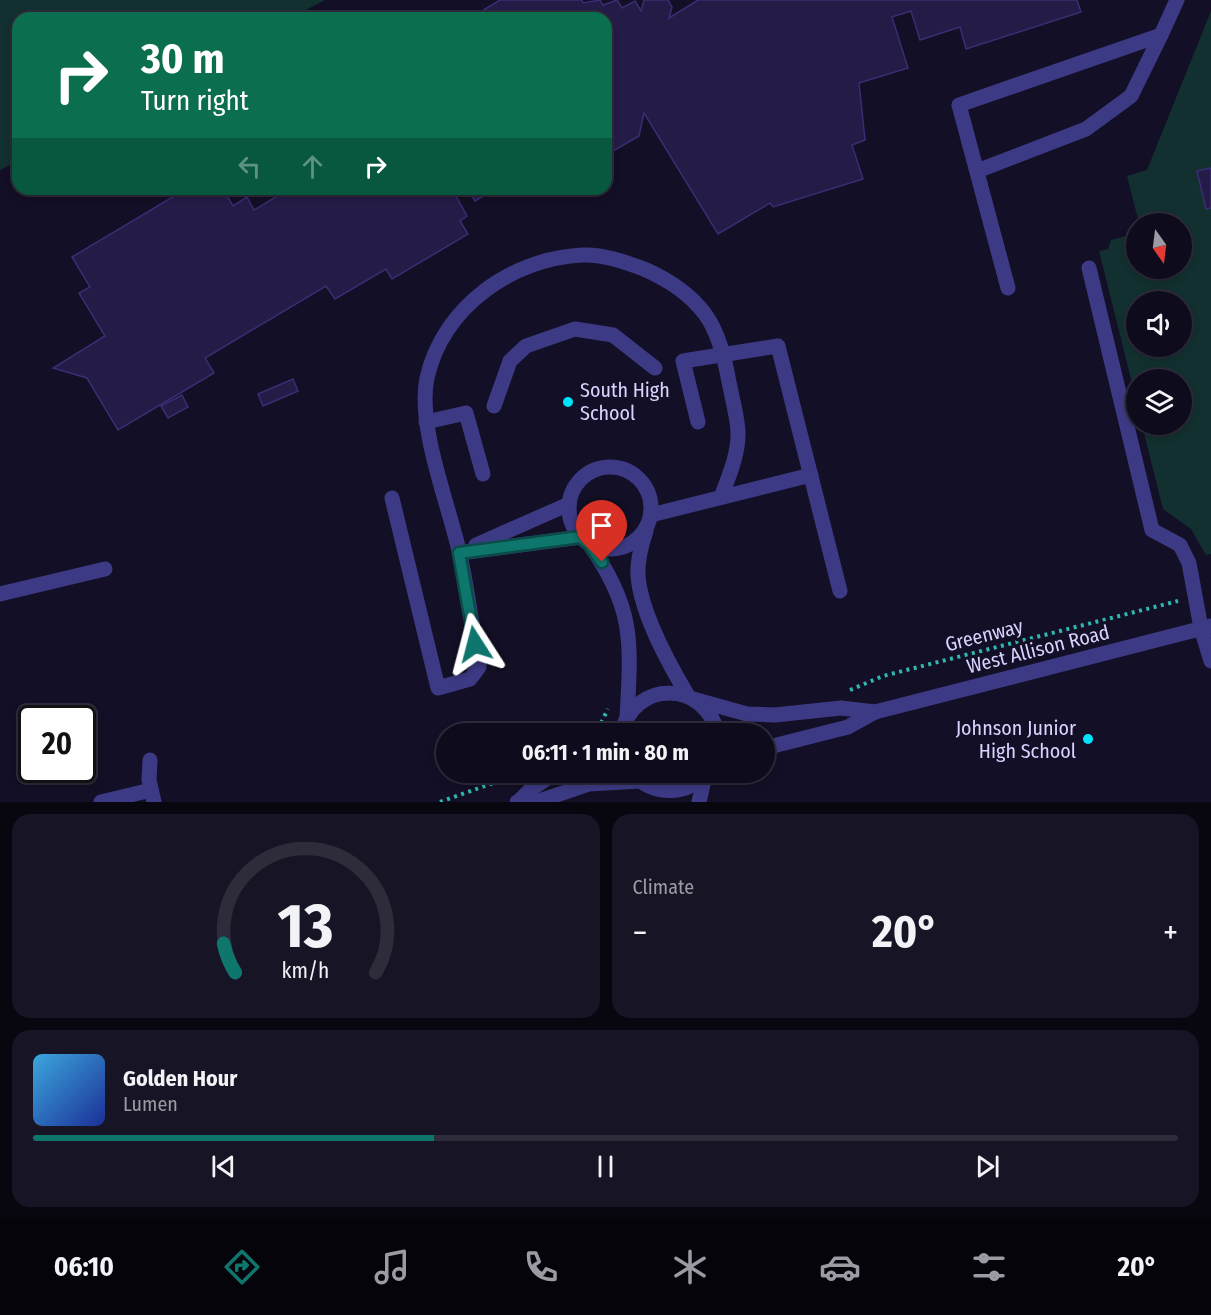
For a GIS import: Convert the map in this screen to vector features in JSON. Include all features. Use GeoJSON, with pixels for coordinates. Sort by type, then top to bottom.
{"type":"FeatureCollection","features":[{"type":"Feature","properties":{"kind":"street"},"geometry":{"type":"LineString","coordinates":[[976,171],[1086,129],[1131,96],[1177,0]]}},
{"type":"Feature","properties":{"kind":"street"},"geometry":{"type":"LineString","coordinates":[[1008,288],[959,105],[1161,35]]}},
{"type":"Feature","properties":{"kind":"street"},"geometry":{"type":"LineString","coordinates":[[392,498],[438,688],[470,680],[479,667],[459,553],[426,423],[427,379],[435,354],[450,327],[468,305],[491,285],[517,269],[550,259],[584,255],[622,261],[655,274],[685,292],[706,315],[724,356],[738,432],[733,466],[721,496]]}},
{"type":"Feature","properties":{"kind":"street"},"geometry":{"type":"LineString","coordinates":[[1089,268],[1152,530],[1180,545],[1189,562],[1196,597],[1206,627],[1211,661]]}},
{"type":"Feature","properties":{"kind":"street"},"geometry":{"type":"LineString","coordinates":[[494,406],[510,361],[526,346],[575,329],[613,335],[655,368]]}},
{"type":"Feature","properties":{"kind":"street"},"geometry":{"type":"LineString","coordinates":[[698,422],[683,361],[778,346],[840,591]]}},
{"type":"Feature","properties":{"kind":"street"},"geometry":{"type":"LineString","coordinates":[[426,423],[466,412],[483,474]]}},
{"type":"Feature","properties":{"kind":"street"},"geometry":{"type":"LineString","coordinates":[[622,723],[630,654],[626,618],[616,586],[572,524],[569,504],[575,487],[587,474],[600,468],[616,468],[632,473],[645,485],[651,498],[651,515],[640,551],[638,578],[650,621],[691,697],[709,712],[714,723]]}},
{"type":"Feature","properties":{"kind":"street"},"geometry":{"type":"LineString","coordinates":[[651,515],[811,475]]}},
{"type":"Feature","properties":{"kind":"street"},"geometry":{"type":"LineString","coordinates":[[459,553],[569,504]]}},
{"type":"Feature","properties":{"kind":"street"},"geometry":{"type":"LineString","coordinates":[[459,553],[584,540],[604,549],[620,548],[638,539],[646,530]]}},
{"type":"Feature","properties":{"kind":"street"},"geometry":{"type":"LineString","coordinates":[[0,594],[105,569]]}},
{"type":"Feature","properties":{"kind":"street","name":"West Allison Road"},"geometry":{"type":"LineString","coordinates":[[775,745],[848,727],[875,712],[1206,627]]}},
{"type":"Feature","properties":{"kind":"street","name":"West Allison Road"},"geometry":{"type":"LineString","coordinates":[[625,723],[637,706],[651,697],[669,693],[691,697],[747,714],[775,715],[841,708],[875,712]]}},
{"type":"Feature","properties":{"kind":"street"},"geometry":{"type":"LineString","coordinates":[[101,802],[153,796],[150,760]]}},
{"type":"Feature","properties":{"kind":"street"},"geometry":{"type":"LineString","coordinates":[[518,802],[540,783]]}},
{"type":"Feature","properties":{"kind":"street"},"geometry":{"type":"LineString","coordinates":[[518,802],[536,802],[589,784],[602,783]]}},
{"type":"Feature","properties":{"kind":"street"},"geometry":{"type":"LineString","coordinates":[[643,783],[660,802]]}},
{"type":"Feature","properties":{"kind":"street"},"geometry":{"type":"LineString","coordinates":[[647,783],[663,790],[682,789],[692,783]]}},
{"type":"Feature","properties":{"kind":"street"},"geometry":{"type":"LineString","coordinates":[[699,802],[704,783]]}},
{"type":"Feature","properties":{"kind":"path","name":"Greenway"},"geometry":{"type":"LineString","coordinates":[[841,694],[883,676],[1196,597]]}},
{"type":"Feature","properties":{"kind":"path"},"geometry":{"type":"LineString","coordinates":[[440,802],[491,783]]}},
{"type":"Feature","properties":{"kind":"green space"},"geometry":{"type":"Polygon","coordinates":[[[0,0],[325,0],[302,12],[12,12],[12,164],[0,170],[0,0]]]}},
{"type":"Feature","properties":{"kind":"green space"},"geometry":{"type":"Polygon","coordinates":[[[1211,11],[1211,554],[1206,555],[1191,529],[1163,509],[1144,435],[1192,435],[1192,369],[1128,369],[1099,251],[1108,249],[1111,240],[1126,236],[1126,279],[1192,279],[1192,213],[1136,213],[1127,176],[1147,170],[1211,11]]]}},
{"type":"Feature","properties":{"kind":"building"},"geometry":{"type":"Polygon","coordinates":[[[500,0],[582,0],[583,3],[600,0],[603,5],[617,0],[622,8],[635,1],[641,11],[644,0],[668,0],[672,7],[669,18],[698,0],[1077,0],[1081,12],[966,49],[960,27],[920,40],[911,11],[892,17],[908,68],[859,83],[865,140],[852,145],[863,179],[773,207],[770,203],[718,234],[644,113],[639,136],[612,152],[612,12],[480,12],[500,0]]]}},
{"type":"Feature","properties":{"kind":"building"},"geometry":{"type":"Polygon","coordinates":[[[1211,168],[1211,208],[1206,209],[1197,171],[1211,168]]]}},
{"type":"Feature","properties":{"kind":"building"},"geometry":{"type":"Polygon","coordinates":[[[176,195],[227,195],[233,206],[247,197],[254,210],[279,195],[455,195],[467,216],[460,221],[468,234],[392,279],[386,269],[335,299],[326,286],[205,358],[214,373],[118,430],[87,378],[53,368],[105,336],[79,293],[90,287],[72,257],[176,195]]]}},
{"type":"Feature","properties":{"kind":"building"},"geometry":{"type":"Polygon","coordinates":[[[472,195],[485,195],[475,201],[472,195]]]}},
{"type":"Feature","properties":{"kind":"building"},"geometry":{"type":"Polygon","coordinates":[[[293,379],[298,391],[263,406],[258,394],[293,379]]]}},
{"type":"Feature","properties":{"kind":"building"},"geometry":{"type":"Polygon","coordinates":[[[182,395],[188,407],[168,418],[161,406],[182,395]]]}},
{"type":"Feature","properties":{"kind":"place","name":"South High School"},"geometry":{"type":"Point","coordinates":[568,402]}},
{"type":"Feature","properties":{"kind":"place","name":"Johnson Junior High School"},"geometry":{"type":"Point","coordinates":[1088,739]}},
{"type":"Feature","properties":{"kind":"route"},"geometry":{"type":"LineString","coordinates":[[475,644],[459,553],[580,537],[589,544],[602,562]]}}]}
